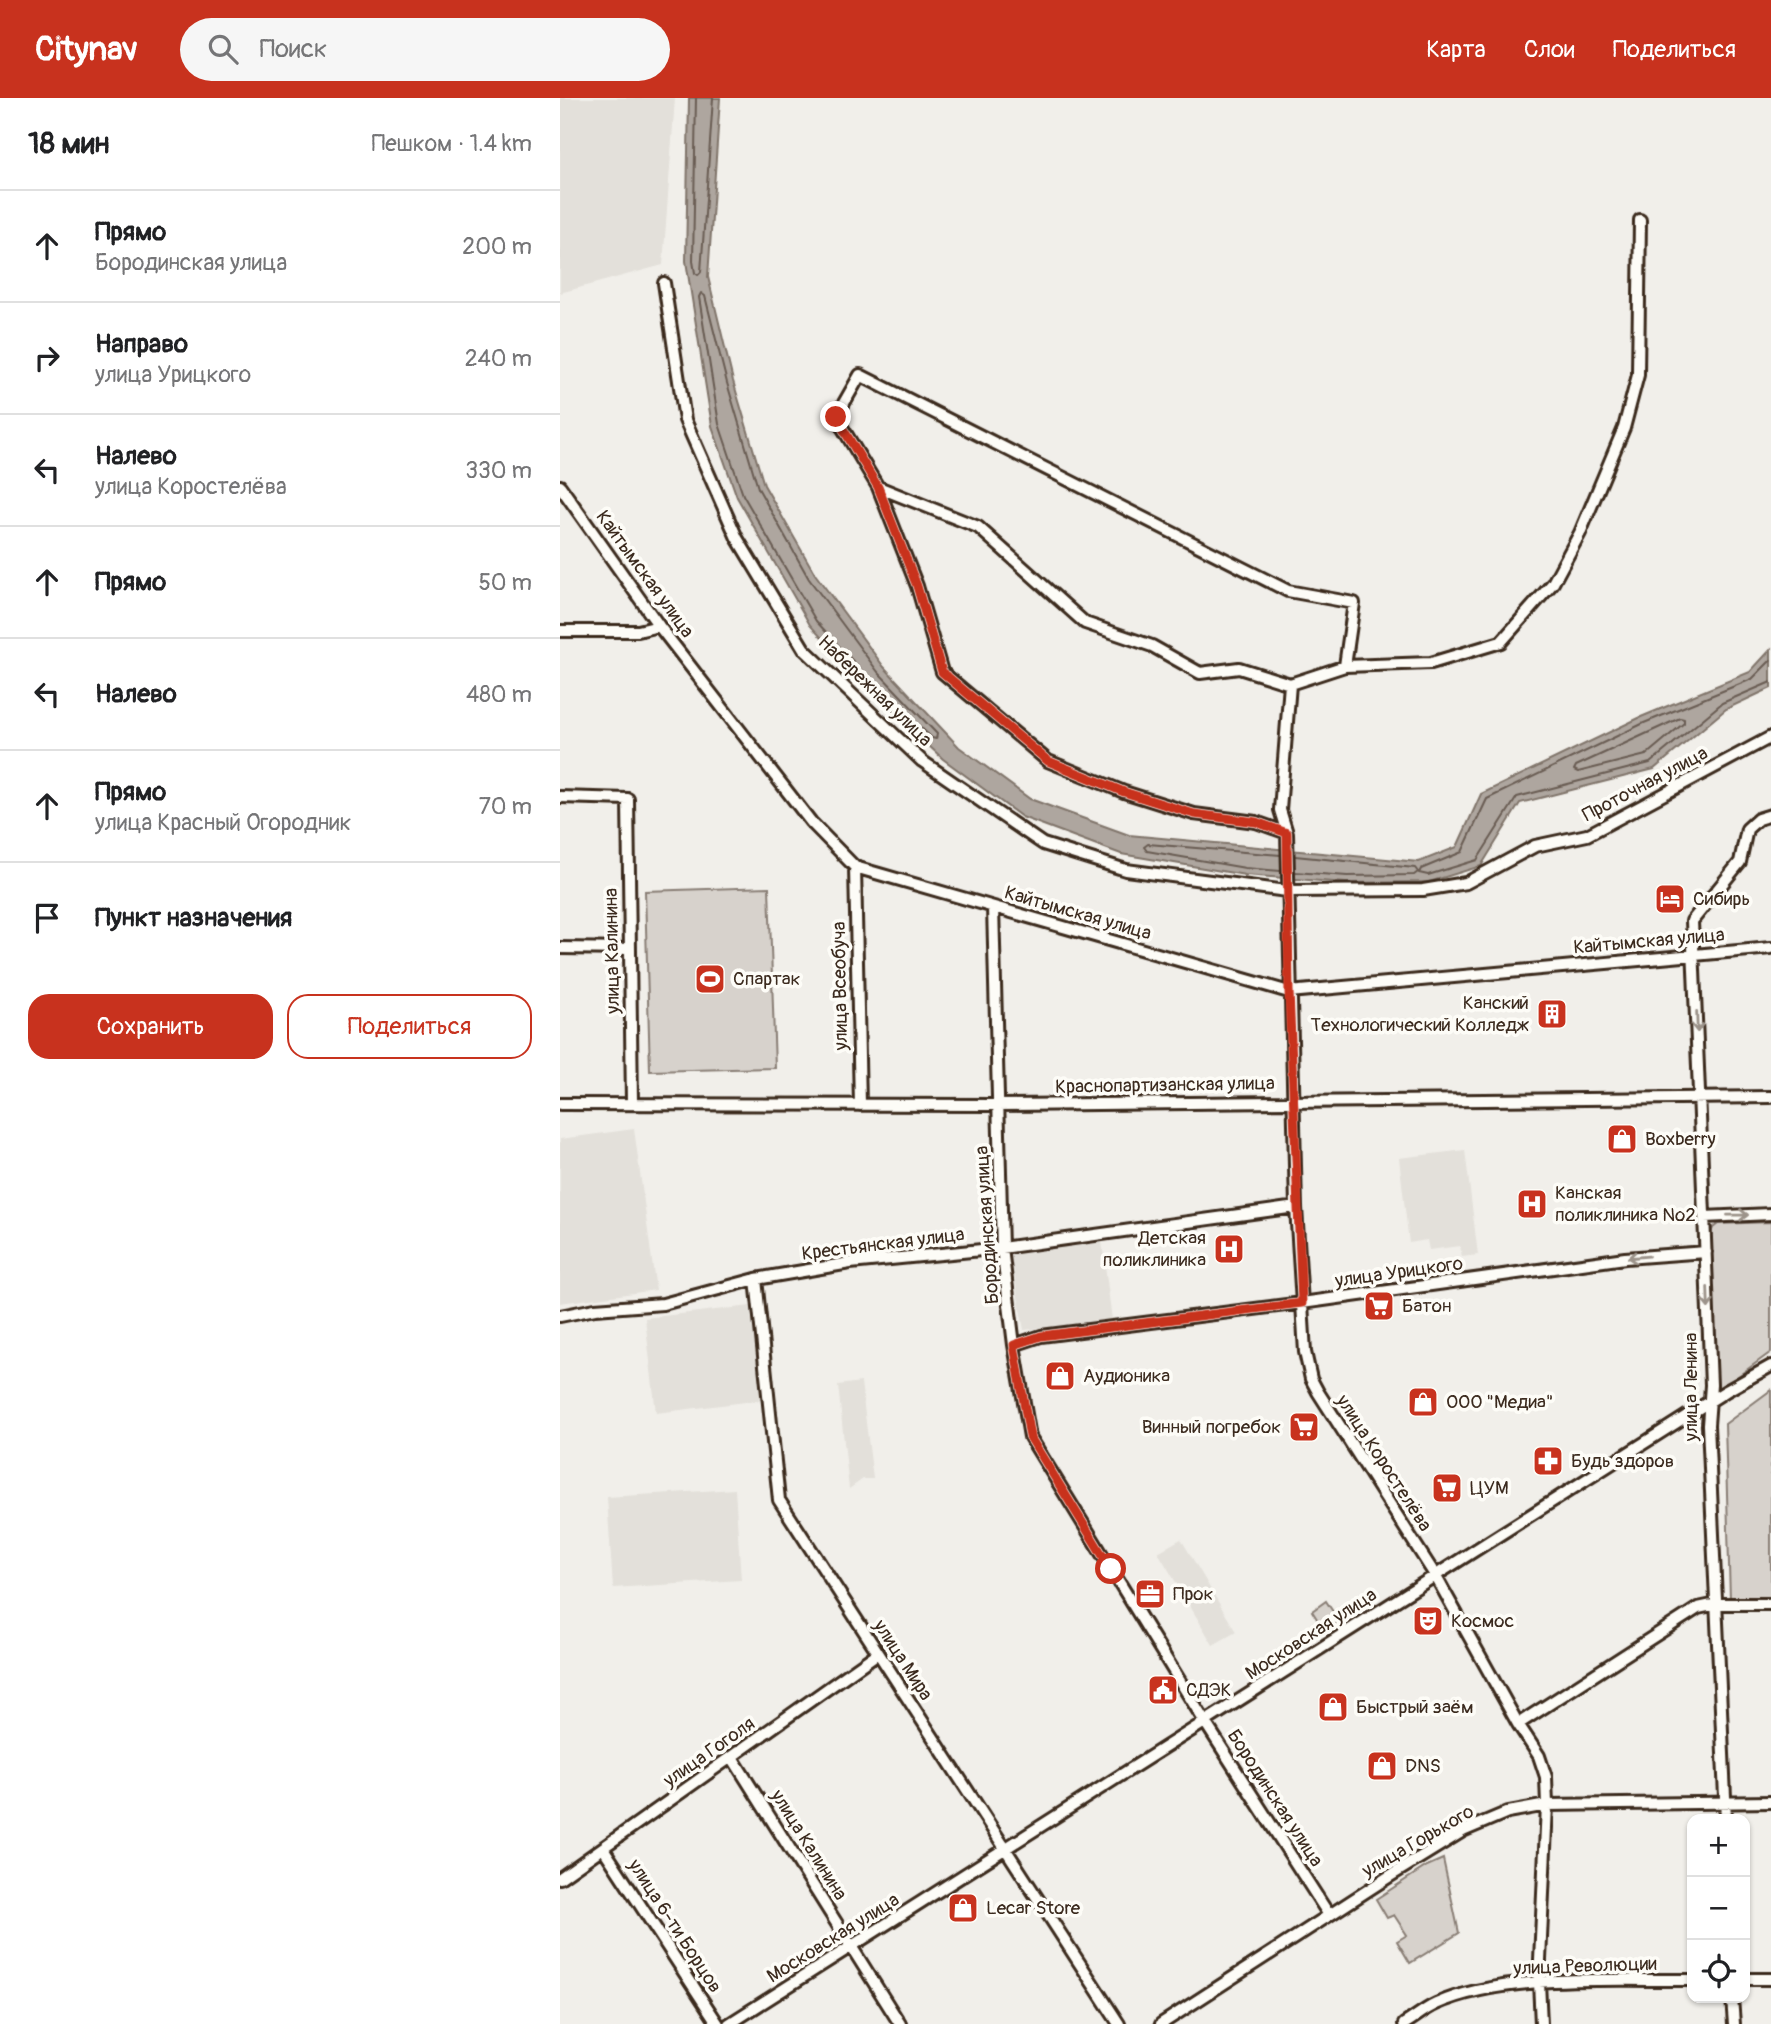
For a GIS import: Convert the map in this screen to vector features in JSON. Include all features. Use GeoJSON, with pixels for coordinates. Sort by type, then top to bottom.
{"type":"FeatureCollection","features":[{"type":"Feature","properties":{"kind":"street"},"geometry":{"type":"LineString","coordinates":[[878,487],[978,527],[1085,623],[1152,646],[1200,673],[1239,668],[1290,684],[1345,666],[1431,663],[1501,642],[1553,583],[1580,533],[1624,428],[1637,375],[1640,220]]}},
{"type":"Feature","properties":{"kind":"street","name":"Набережная улица"},"geometry":{"type":"LineString","coordinates":[[664,283],[685,420],[737,538],[804,649],[922,761],[1043,844],[1126,870],[1287,891]]}},
{"type":"Feature","properties":{"kind":"street"},"geometry":{"type":"LineString","coordinates":[[1287,833],[1256,822],[1194,814],[1124,792],[1048,761],[942,672],[917,586],[878,487],[836,417],[860,375],[1288,591],[1354,603],[1345,666]]}},
{"type":"Feature","properties":{"kind":"street","name":"Кайтымская улица"},"geometry":{"type":"LineString","coordinates":[[560,486],[659,626],[811,822],[855,867],[1289,992],[1771,948]]}},
{"type":"Feature","properties":{"kind":"street"},"geometry":{"type":"LineString","coordinates":[[560,631],[638,631],[659,626]]}},
{"type":"Feature","properties":{"kind":"street","name":"улица Коростелёва"},"geometry":{"type":"LineString","coordinates":[[1290,684],[1280,810],[1287,833],[1296,1206],[1305,1352],[1311,1379],[1435,1575],[1518,1724],[1539,1756],[1546,1777],[1547,1805],[1539,1982],[1541,2024]]}},
{"type":"Feature","properties":{"kind":"street","name":"Проточная улица"},"geometry":{"type":"LineString","coordinates":[[1287,891],[1423,890],[1466,883],[1535,846],[1587,835],[1771,737]]}},
{"type":"Feature","properties":{"kind":"street","name":"улица Калинина"},"geometry":{"type":"LineString","coordinates":[[560,797],[628,799],[632,1103]]}},
{"type":"Feature","properties":{"kind":"street"},"geometry":{"type":"LineString","coordinates":[[1695,954],[1692,921],[1740,862],[1747,829],[1758,819],[1771,815]]}},
{"type":"Feature","properties":{"kind":"street","name":"улица Всеобуча"},"geometry":{"type":"LineString","coordinates":[[855,867],[859,1105]]}},
{"type":"Feature","properties":{"kind":"street","name":"Бородинская улица"},"geometry":{"type":"LineString","coordinates":[[993,907],[1002,1248],[1014,1345],[1030,1437],[1205,1722],[1329,1915]]}},
{"type":"Feature","properties":{"kind":"street"},"geometry":{"type":"LineString","coordinates":[[560,948],[629,949]]}},
{"type":"Feature","properties":{"kind":"street","name":"улица Ленина"},"geometry":{"type":"LineString","coordinates":[[1695,954],[1711,1403],[1708,1425],[1726,1814]]}},
{"type":"Feature","properties":{"kind":"street","name":"Краснопартизанская улица"},"geometry":{"type":"LineString","coordinates":[[560,1104],[997,1105],[1771,1097]]}},
{"type":"Feature","properties":{"kind":"street","name":"Крестьянская улица"},"geometry":{"type":"LineString","coordinates":[[560,1316],[595,1309],[663,1304],[756,1279],[850,1263],[1002,1248],[1296,1206]]}},
{"type":"Feature","properties":{"kind":"street"},"geometry":{"type":"LineString","coordinates":[[1704,1217],[1771,1214]]}},
{"type":"Feature","properties":{"kind":"street","name":"улица Урицкого"},"geometry":{"type":"LineString","coordinates":[[1014,1345],[1041,1336],[1625,1258],[1706,1252]]}},
{"type":"Feature","properties":{"kind":"street","name":"улица Мира"},"geometry":{"type":"LineString","coordinates":[[756,1279],[779,1500],[1119,2024]]}},
{"type":"Feature","properties":{"kind":"street","name":"Московская улица"},"geometry":{"type":"LineString","coordinates":[[729,2024],[1435,1575],[1771,1366]]}},
{"type":"Feature","properties":{"kind":"street"},"geometry":{"type":"LineString","coordinates":[[1518,1724],[1698,1608],[1717,1604],[1771,1604]]}},
{"type":"Feature","properties":{"kind":"street","name":"улица Гоголя"},"geometry":{"type":"LineString","coordinates":[[560,1878],[878,1653]]}},
{"type":"Feature","properties":{"kind":"street","name":"улица Калинина"},"geometry":{"type":"LineString","coordinates":[[732,1757],[900,2024]]}},
{"type":"Feature","properties":{"kind":"street","name":"улица Горького"},"geometry":{"type":"LineString","coordinates":[[1161,2024],[1463,1831],[1508,1812],[1547,1805],[1771,1802]]}},
{"type":"Feature","properties":{"kind":"street","name":"улица 6-ти Борцов"},"geometry":{"type":"LineString","coordinates":[[603,1848],[718,2024]]}},
{"type":"Feature","properties":{"kind":"street"},"geometry":{"type":"LineString","coordinates":[[1750,1979],[1771,1979]]}},
{"type":"Feature","properties":{"kind":"street","name":"улица Революции"},"geometry":{"type":"LineString","coordinates":[[1404,2024],[1435,2005],[1493,1988],[1539,1982],[1687,1980]]}},
{"type":"Feature","properties":{"kind":"street"},"geometry":{"type":"LineString","coordinates":[[1732,2003],[1734,2024]]}},
{"type":"Feature","properties":{"kind":"shaded area"},"geometry":{"type":"Polygon","coordinates":[[[560,98],[675,98],[663,265],[560,293],[560,98]]]}},
{"type":"Feature","properties":{"kind":"shaded area","name":"Спартак"},"geometry":{"type":"Polygon","coordinates":[[[769,887],[775,1068],[650,1071],[645,891],[769,887]]]}},
{"type":"Feature","properties":{"kind":"shaded area"},"geometry":{"type":"Polygon","coordinates":[[[634,1129],[656,1290],[560,1303],[560,1139],[634,1129]]]}},
{"type":"Feature","properties":{"kind":"shaded area"},"geometry":{"type":"Polygon","coordinates":[[[1465,1150],[1478,1255],[1462,1257],[1460,1246],[1429,1250],[1427,1240],[1409,1243],[1399,1158],[1465,1150]]]}},
{"type":"Feature","properties":{"kind":"shaded area"},"geometry":{"type":"Polygon","coordinates":[[[1771,1222],[1771,1352],[1719,1390],[1714,1385],[1708,1239],[1718,1224],[1771,1222]]]}},
{"type":"Feature","properties":{"kind":"shaded area"},"geometry":{"type":"Polygon","coordinates":[[[1102,1242],[1112,1320],[1024,1330],[1010,1254],[1102,1242]]]}},
{"type":"Feature","properties":{"kind":"shaded area"},"geometry":{"type":"Polygon","coordinates":[[[751,1306],[762,1400],[656,1413],[645,1318],[751,1306]]]}},
{"type":"Feature","properties":{"kind":"shaded area"},"geometry":{"type":"Polygon","coordinates":[[[861,1382],[873,1479],[863,1479],[849,1489],[838,1385],[861,1382]]]}},
{"type":"Feature","properties":{"kind":"shaded area"},"geometry":{"type":"Polygon","coordinates":[[[1771,1390],[1771,1599],[1730,1599],[1725,1424],[1771,1390]]]}},
{"type":"Feature","properties":{"kind":"shaded area"},"geometry":{"type":"Polygon","coordinates":[[[735,1489],[741,1580],[613,1588],[607,1497],[735,1489]]]}},
{"type":"Feature","properties":{"kind":"shaded area"},"geometry":{"type":"Polygon","coordinates":[[[1181,1539],[1236,1632],[1213,1645],[1158,1552],[1181,1539]]]}},
{"type":"Feature","properties":{"kind":"shaded area"},"geometry":{"type":"Polygon","coordinates":[[[1326,1601],[1339,1621],[1324,1630],[1312,1611],[1326,1601]]]}},
{"type":"Feature","properties":{"kind":"shaded area"},"geometry":{"type":"Polygon","coordinates":[[[1443,1859],[1459,1933],[1410,1963],[1397,1941],[1407,1935],[1394,1915],[1387,1918],[1376,1899],[1427,1866],[1443,1859]]]}},
{"type":"Feature","properties":{"kind":"water"},"geometry":{"type":"Polygon","coordinates":[[[689,98],[720,98],[708,277],[733,381],[764,485],[815,574],[884,667],[959,747],[1030,799],[1129,835],[1419,862],[1457,847],[1481,794],[1641,717],[1750,672],[1771,649],[1771,688],[1726,709],[1654,769],[1520,803],[1481,866],[1429,882],[1346,883],[1245,875],[1121,854],[1022,817],[943,759],[865,686],[810,625],[737,497],[712,426],[686,261],[689,98]]]}},
{"type":"Feature","properties":{"kind":"place","name":"Сибирь"},"geometry":{"type":"Point","coordinates":[1670,899]}},
{"type":"Feature","properties":{"kind":"place","name":"Спартак"},"geometry":{"type":"Point","coordinates":[710,979]}},
{"type":"Feature","properties":{"kind":"place","name":"Канский Технологический Колледж"},"geometry":{"type":"Point","coordinates":[1552,1014]}},
{"type":"Feature","properties":{"kind":"place","name":"Boxberry"},"geometry":{"type":"Point","coordinates":[1622,1139]}},
{"type":"Feature","properties":{"kind":"place","name":"Канская поликлиника №2"},"geometry":{"type":"Point","coordinates":[1532,1204]}},
{"type":"Feature","properties":{"kind":"place","name":"Детская поликлиника"},"geometry":{"type":"Point","coordinates":[1229,1249]}},
{"type":"Feature","properties":{"kind":"place","name":"Батон"},"geometry":{"type":"Point","coordinates":[1379,1306]}},
{"type":"Feature","properties":{"kind":"place","name":"Аудионика"},"geometry":{"type":"Point","coordinates":[1060,1376]}},
{"type":"Feature","properties":{"kind":"place","name":"ООО \"Медиа\""},"geometry":{"type":"Point","coordinates":[1423,1402]}},
{"type":"Feature","properties":{"kind":"place","name":"Винный погребок"},"geometry":{"type":"Point","coordinates":[1304,1427]}},
{"type":"Feature","properties":{"kind":"place","name":"Будь здоров"},"geometry":{"type":"Point","coordinates":[1548,1461]}},
{"type":"Feature","properties":{"kind":"place","name":"ЦУМ"},"geometry":{"type":"Point","coordinates":[1447,1488]}},
{"type":"Feature","properties":{"kind":"place","name":"Прок"},"geometry":{"type":"Point","coordinates":[1150,1594]}},
{"type":"Feature","properties":{"kind":"place","name":"Космос"},"geometry":{"type":"Point","coordinates":[1428,1621]}},
{"type":"Feature","properties":{"kind":"place","name":"СДЭК"},"geometry":{"type":"Point","coordinates":[1163,1690]}},
{"type":"Feature","properties":{"kind":"place","name":"Быстрый заём"},"geometry":{"type":"Point","coordinates":[1333,1707]}},
{"type":"Feature","properties":{"kind":"place","name":"DNS"},"geometry":{"type":"Point","coordinates":[1382,1766]}},
{"type":"Feature","properties":{"kind":"place","name":"Lecar Store"},"geometry":{"type":"Point","coordinates":[963,1908]}},
{"type":"Feature","properties":{"kind":"route"},"geometry":{"type":"LineString","coordinates":[[836,417],[878,487],[917,586],[942,672],[1048,761],[1124,792],[1194,814],[1256,822],[1287,833],[1289,992],[1302,1303],[1041,1336],[1014,1345],[1030,1437],[1111,1569]]}}]}
